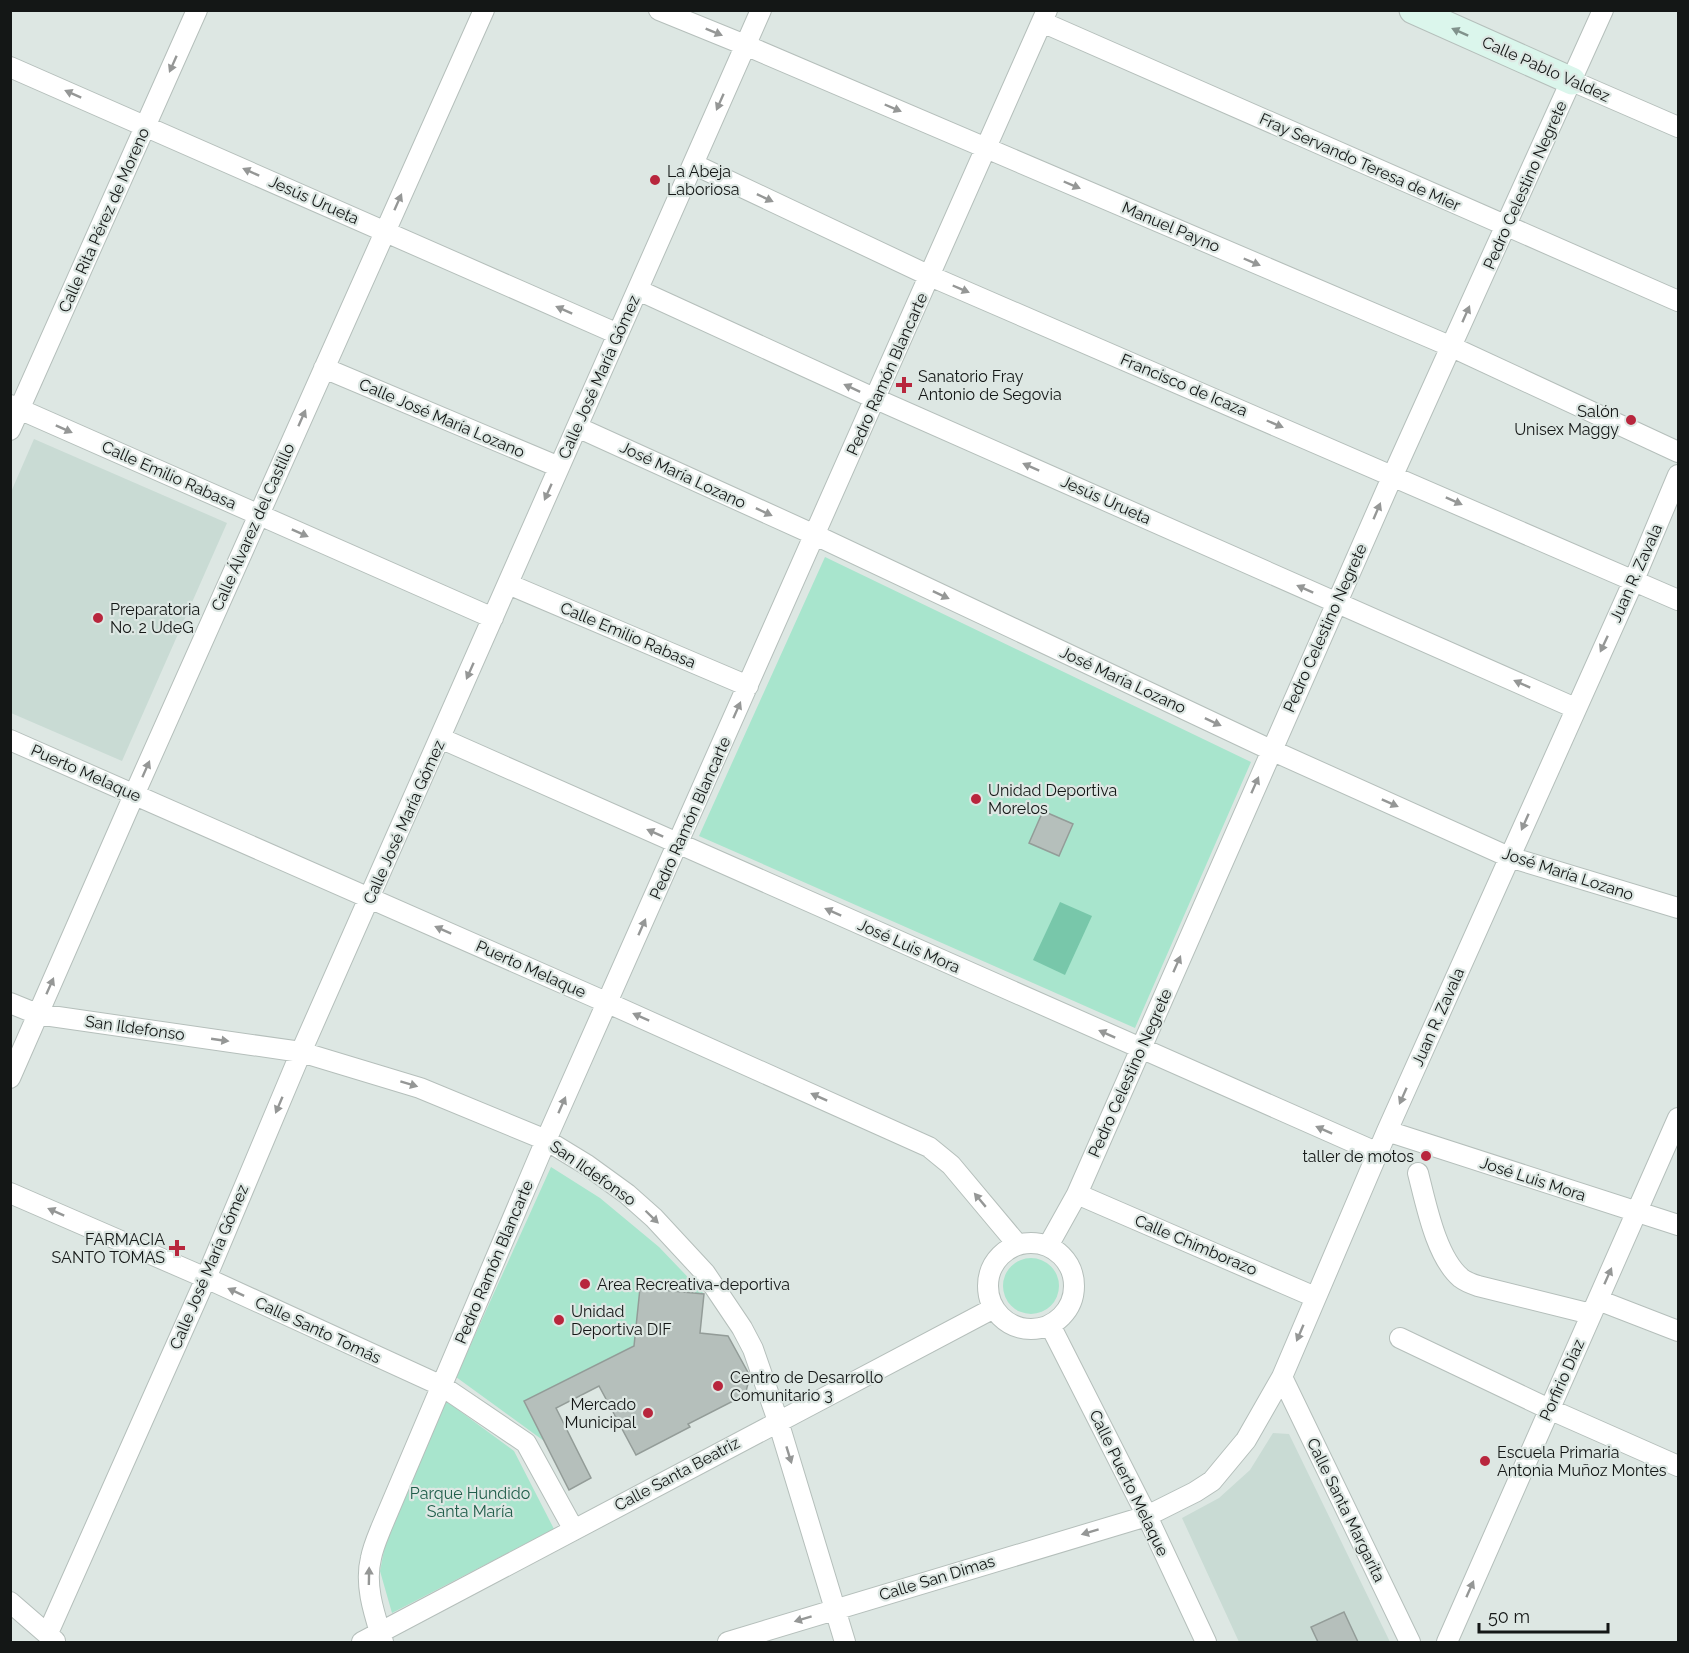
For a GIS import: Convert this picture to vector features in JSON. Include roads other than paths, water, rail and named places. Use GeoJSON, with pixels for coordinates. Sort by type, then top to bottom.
{"type":"FeatureCollection","features":[{"type":"Feature","properties":{"kind":"street","name":"Calle Rita Pérez de Moreno"},"geometry":{"type":"LineString","coordinates":[[10,430],[15,407],[198,10]]}},
{"type":"Feature","properties":{"kind":"street","name":"Calle Álvarez del Castillo"},"geometry":{"type":"LineString","coordinates":[[10,1078],[483,10]]}},
{"type":"Feature","properties":{"kind":"street","name":"Manuel Payno"},"geometry":{"type":"LineString","coordinates":[[659,10],[746,45],[1452,347],[1678,452]]}},
{"type":"Feature","properties":{"kind":"street","name":"Calle José María Gómez"},"geometry":{"type":"LineString","coordinates":[[53,1638],[301,1052],[761,10]]}},
{"type":"Feature","properties":{"kind":"street","name":"Calle Pablo Valdez"},"geometry":{"type":"LineString","coordinates":[[1413,10],[1678,127]]}},
{"type":"Feature","properties":{"kind":"street","name":"Pedro Celestino Negrete"},"geometry":{"type":"LineString","coordinates":[[1048,1246],[1077,1194],[1393,475],[1603,10]]}},
{"type":"Feature","properties":{"kind":"street","name":"Pedro Ramón Blancarte"},"geometry":{"type":"LineString","coordinates":[[381,1638],[370,1593],[370,1559],[382,1526],[546,1140],[1045,16]]}},
{"type":"Feature","properties":{"kind":"street","name":"Fray Servando Teresa de Mier"},"geometry":{"type":"LineString","coordinates":[[1045,16],[1506,226],[1678,301]]}},
{"type":"Feature","properties":{"kind":"street","name":"Jesús Urueta"},"geometry":{"type":"LineString","coordinates":[[10,67],[618,333]]}},
{"type":"Feature","properties":{"kind":"street","name":"Francisco de Icaza"},"geometry":{"type":"LineString","coordinates":[[693,164],[930,276],[1678,600]]}},
{"type":"Feature","properties":{"kind":"street","name":"Jesús Urueta"},"geometry":{"type":"LineString","coordinates":[[638,290],[876,399],[1575,708]]}},
{"type":"Feature","properties":{"kind":"street","name":"Calle José María Lozano"},"geometry":{"type":"LineString","coordinates":[[324,368],[560,467]]}},
{"type":"Feature","properties":{"kind":"street","name":"Calle Emilio Rabasa"},"geometry":{"type":"LineString","coordinates":[[15,407],[493,618]]}},
{"type":"Feature","properties":{"kind":"street","name":"José María Lozano"},"geometry":{"type":"LineString","coordinates":[[578,427],[1271,750],[1509,857],[1678,909]]}},
{"type":"Feature","properties":{"kind":"street","name":"Juan R. Zavala"},"geometry":{"type":"LineString","coordinates":[[1147,1516],[1212,1481],[1246,1440],[1282,1377],[1387,1131],[1634,580],[1678,476]]}},
{"type":"Feature","properties":{"kind":"street","name":"Calle Emilio Rabasa"},"geometry":{"type":"LineString","coordinates":[[508,584],[748,686]]}},
{"type":"Feature","properties":{"kind":"street","name":"José Luis Mora"},"geometry":{"type":"LineString","coordinates":[[440,738],[1378,1153]]}},
{"type":"Feature","properties":{"kind":"street","name":"Puerto Melaque"},"geometry":{"type":"LineString","coordinates":[[10,740],[929,1147],[951,1165],[1018,1245]]}},
{"type":"Feature","properties":{"kind":"street","name":"San Ildefonso"},"geometry":{"type":"LineString","coordinates":[[10,1003],[37,1014],[301,1052],[420,1088],[546,1140],[587,1165],[640,1205],[678,1242],[705,1273],[742,1328],[753,1349],[778,1420],[845,1642]]}},
{"type":"Feature","properties":{"kind":"street","name":"Porfirio Díaz"},"geometry":{"type":"LineString","coordinates":[[1447,1642],[1678,1118]]}},
{"type":"Feature","properties":{"kind":"street","name":"José Luis Mora"},"geometry":{"type":"LineString","coordinates":[[1387,1131],[1678,1225]]}},
{"type":"Feature","properties":{"kind":"street"},"geometry":{"type":"LineString","coordinates":[[1418,1173],[1436,1236],[1452,1269],[1462,1279],[1478,1286],[1595,1307],[1678,1331]]}},
{"type":"Feature","properties":{"kind":"street","name":"Calle Santo Tomás"},"geometry":{"type":"LineString","coordinates":[[10,1193],[206,1278],[441,1386],[526,1443],[574,1530]]}},
{"type":"Feature","properties":{"kind":"street","name":"Calle Chimborazo"},"geometry":{"type":"LineString","coordinates":[[1077,1194],[1315,1297]]}},
{"type":"Feature","properties":{"kind":"street"},"geometry":{"type":"LineString","coordinates":[[1038,1243],[1048,1246],[1062,1255],[1071,1269],[1075,1285],[1072,1301],[1063,1316],[1050,1325],[1034,1329],[1018,1327],[1004,1320],[994,1308],[988,1293],[988,1278],[994,1264],[1004,1252],[1018,1245],[1038,1243]]}},
{"type":"Feature","properties":{"kind":"street","name":"Calle Santa Beatriz"},"geometry":{"type":"LineString","coordinates":[[362,1642],[381,1638],[778,1420],[994,1308]]}},
{"type":"Feature","properties":{"kind":"street","name":"Calle Puerto Melaque"},"geometry":{"type":"LineString","coordinates":[[1050,1325],[1147,1516],[1206,1642]]}},
{"type":"Feature","properties":{"kind":"street"},"geometry":{"type":"LineString","coordinates":[[1400,1338],[1549,1409],[1678,1466]]}},
{"type":"Feature","properties":{"kind":"street","name":"Calle Santa Margarita"},"geometry":{"type":"LineString","coordinates":[[1282,1377],[1410,1642]]}},
{"type":"Feature","properties":{"kind":"street","name":"Calle San Dimas"},"geometry":{"type":"LineString","coordinates":[[728,1642],[1147,1516]]}},
{"type":"Feature","properties":{"kind":"street"},"geometry":{"type":"LineString","coordinates":[[10,1602],[53,1638]]}},
{"type":"Feature","properties":{"kind":"place","name":"La Abeja Laboriosa"},"geometry":{"type":"Point","coordinates":[655,180]}},
{"type":"Feature","properties":{"kind":"place","name":"Sanatorio Fray Antonio de Segovia"},"geometry":{"type":"Point","coordinates":[904,385]}},
{"type":"Feature","properties":{"kind":"place","name":"Salón Unisex Maggy"},"geometry":{"type":"Point","coordinates":[1631,420]}},
{"type":"Feature","properties":{"kind":"place","name":"Preparatoria No. 2 UdeG"},"geometry":{"type":"Point","coordinates":[98,618]}},
{"type":"Feature","properties":{"kind":"place","name":"Unidad Deportiva Morelos"},"geometry":{"type":"Point","coordinates":[976,799]}},
{"type":"Feature","properties":{"kind":"place","name":"taller de motos"},"geometry":{"type":"Point","coordinates":[1426,1156]}},
{"type":"Feature","properties":{"kind":"place","name":"FARMACIA SANTO TOMAS"},"geometry":{"type":"Point","coordinates":[177,1248]}},
{"type":"Feature","properties":{"kind":"place","name":"Area Recreativa-deportiva"},"geometry":{"type":"Point","coordinates":[585,1284]}},
{"type":"Feature","properties":{"kind":"place","name":"Unidad Deportiva DIF"},"geometry":{"type":"Point","coordinates":[559,1320]}},
{"type":"Feature","properties":{"kind":"place","name":"Centro de Desarrollo Comunitario 3"},"geometry":{"type":"Point","coordinates":[718,1386]}},
{"type":"Feature","properties":{"kind":"place","name":"Mercado Municipal"},"geometry":{"type":"Point","coordinates":[648,1413]}},
{"type":"Feature","properties":{"kind":"place","name":"Escuela Primaria Antonia Muñoz Montes"},"geometry":{"type":"Point","coordinates":[1485,1461]}},
{"type":"Feature","properties":{"kind":"park label","name":"Parque Hundido Santa María"},"geometry":{"type":"Point","coordinates":[470,1502]}}]}
